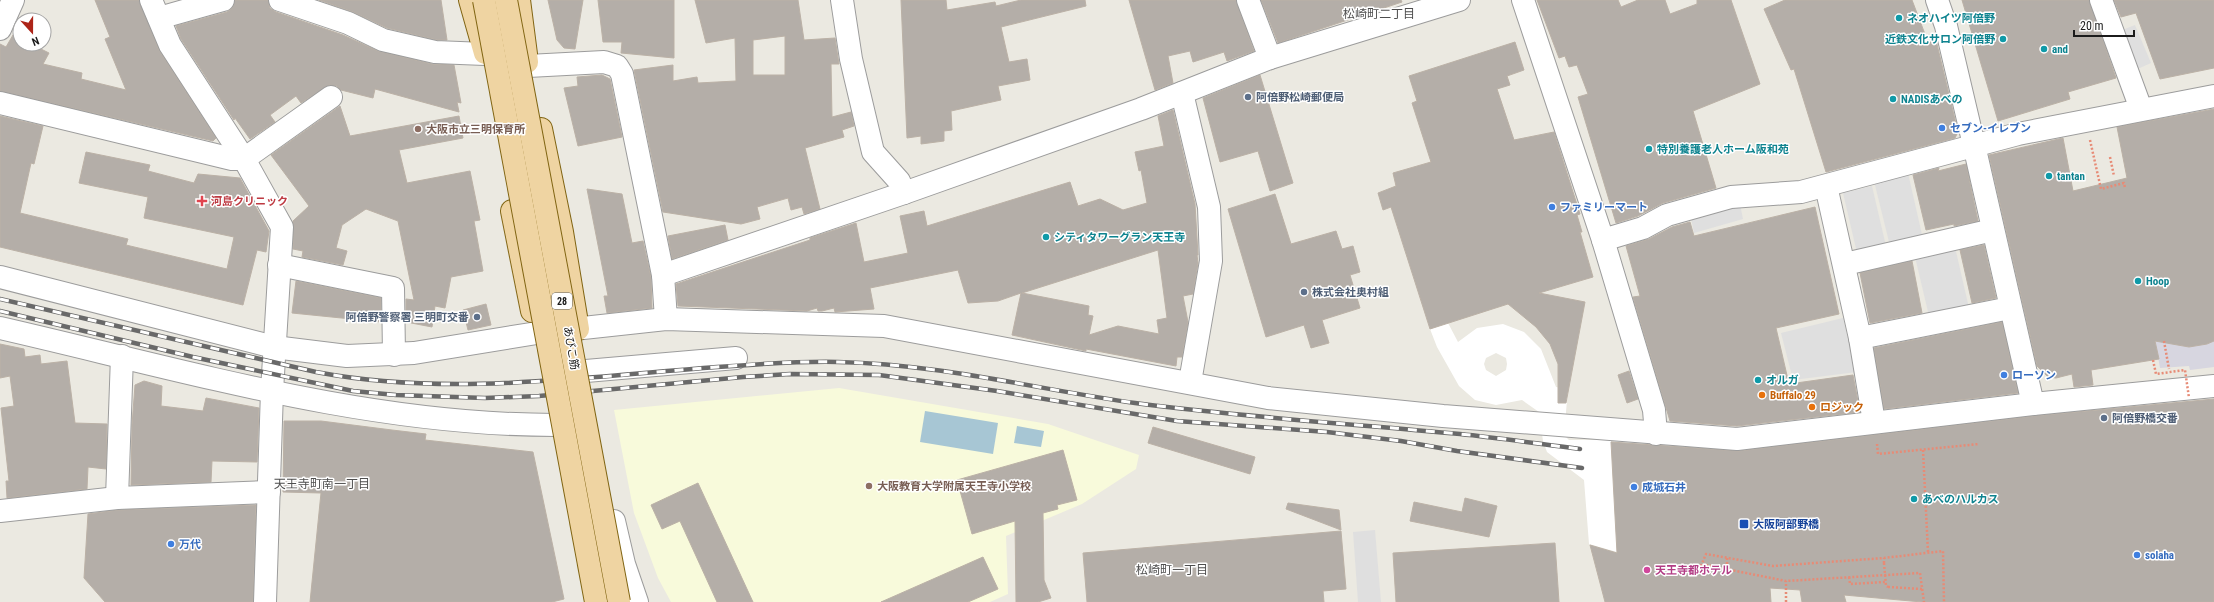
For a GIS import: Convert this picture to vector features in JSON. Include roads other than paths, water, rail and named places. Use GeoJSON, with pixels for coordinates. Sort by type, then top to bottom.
{"type":"FeatureCollection","features":[{"type":"Feature","properties":{"kind":"main road"},"geometry":{"type":"LineString","coordinates":[[470,0],[485,54],[523,274],[537,333]]}},
{"type":"Feature","properties":{"kind":"main road","name":"あびこ筋"},"geometry":{"type":"LineString","coordinates":[[484,0],[595,602]]}},
{"type":"Feature","properties":{"kind":"main road","name":"あびこ筋"},"geometry":{"type":"LineString","coordinates":[[506,0],[619,602]]}},
{"type":"Feature","properties":{"kind":"main road"},"geometry":{"type":"LineString","coordinates":[[519,0],[528,66],[562,232],[578,330]]}},
{"type":"Feature","properties":{"kind":"street"},"geometry":{"type":"LineString","coordinates":[[0,29],[14,0]]}},
{"type":"Feature","properties":{"kind":"street"},"geometry":{"type":"LineString","coordinates":[[223,0],[155,9],[170,45],[244,158],[282,227],[272,391],[265,602]]}},
{"type":"Feature","properties":{"kind":"street"},"geometry":{"type":"LineString","coordinates":[[280,0],[348,23],[383,40],[435,52],[485,54],[528,66],[604,62],[617,66],[622,74],[663,275],[666,319]]}},
{"type":"Feature","properties":{"kind":"street"},"geometry":{"type":"LineString","coordinates":[[842,0],[851,60],[873,152],[899,181],[904,193]]}},
{"type":"Feature","properties":{"kind":"street"},"geometry":{"type":"LineString","coordinates":[[1248,0],[1270,58]]}},
{"type":"Feature","properties":{"kind":"street"},"geometry":{"type":"LineString","coordinates":[[663,275],[904,193],[1182,93],[1270,58],[1459,0]]}},
{"type":"Feature","properties":{"kind":"street"},"geometry":{"type":"LineString","coordinates":[[1524,0],[1603,240],[1654,410],[1656,434]]}},
{"type":"Feature","properties":{"kind":"street"},"geometry":{"type":"LineString","coordinates":[[1937,0],[1946,26],[2033,404]]}},
{"type":"Feature","properties":{"kind":"street"},"geometry":{"type":"LineString","coordinates":[[2101,0],[2142,110]]}},
{"type":"Feature","properties":{"kind":"street"},"geometry":{"type":"LineString","coordinates":[[1182,93],[1209,207],[1211,262],[1190,382]]}},
{"type":"Feature","properties":{"kind":"street"},"geometry":{"type":"LineString","coordinates":[[1603,240],[1643,228],[1667,215],[1731,197],[1801,192],[1964,150],[1974,145],[2214,96]]}},
{"type":"Feature","properties":{"kind":"street"},"geometry":{"type":"LineString","coordinates":[[0,104],[232,159],[244,158],[331,97]]}},
{"type":"Feature","properties":{"kind":"street"},"geometry":{"type":"LineString","coordinates":[[1826,186],[1845,264],[1860,338],[1874,422]]}},
{"type":"Feature","properties":{"kind":"street"},"geometry":{"type":"LineString","coordinates":[[1845,264],[1993,230]]}},
{"type":"Feature","properties":{"kind":"street"},"geometry":{"type":"LineString","coordinates":[[279,265],[393,288],[394,355]]}},
{"type":"Feature","properties":{"kind":"street"},"geometry":{"type":"LineString","coordinates":[[0,277],[274,347],[347,356],[414,353],[537,333],[578,330],[666,319],[884,326],[1190,382],[1268,398],[1443,416],[1656,434],[1737,439],[2033,404],[2214,386]]}},
{"type":"Feature","properties":{"kind":"street"},"geometry":{"type":"LineString","coordinates":[[1860,338],[2010,308]]}},
{"type":"Feature","properties":{"kind":"street"},"geometry":{"type":"LineString","coordinates":[[0,328],[289,396],[424,418],[555,425]]}},
{"type":"Feature","properties":{"kind":"street"},"geometry":{"type":"LineString","coordinates":[[578,330],[609,501],[624,564],[637,602]]}},
{"type":"Feature","properties":{"kind":"street"},"geometry":{"type":"LineString","coordinates":[[537,333],[571,508],[595,602]]}},
{"type":"Feature","properties":{"kind":"street"},"geometry":{"type":"LineString","coordinates":[[117,498],[122,356]]}},
{"type":"Feature","properties":{"kind":"street"},"geometry":{"type":"LineString","coordinates":[[586,371],[736,358]]}},
{"type":"Feature","properties":{"kind":"street"},"geometry":{"type":"LineString","coordinates":[[0,511],[117,498],[269,492]]}},
{"type":"Feature","properties":{"kind":"street"},"geometry":{"type":"LineString","coordinates":[[624,564],[628,602]]}},
{"type":"Feature","properties":{"kind":"water"},"geometry":{"type":"Polygon","coordinates":[[[925,411],[998,423],[993,454],[920,442],[925,411]]]}},
{"type":"Feature","properties":{"kind":"water"},"geometry":{"type":"Polygon","coordinates":[[[1017,426],[1044,431],[1041,447],[1014,443],[1017,426]]]}},
{"type":"Feature","properties":{"kind":"railway"},"geometry":{"type":"LineString","coordinates":[[0,299],[316,372],[366,379],[416,383],[516,383],[778,363],[838,362],[876,364],[950,372],[1135,403],[1176,408],[1460,434],[1580,449]]}},
{"type":"Feature","properties":{"kind":"railway"},"geometry":{"type":"LineString","coordinates":[[0,311],[193,357],[353,391],[396,395],[485,398],[539,396],[790,374],[879,375],[997,391],[1177,421],[1327,432],[1401,441],[1457,451],[1582,468]]}},
{"type":"Feature","properties":{"kind":"place","name":"ネオハイツ阿倍野"},"geometry":{"type":"Point","coordinates":[1899,18]}},
{"type":"Feature","properties":{"kind":"place","name":"近鉄文化サロン阿倍野"},"geometry":{"type":"Point","coordinates":[2003,39]}},
{"type":"Feature","properties":{"kind":"place","name":"and"},"geometry":{"type":"Point","coordinates":[2044,49]}},
{"type":"Feature","properties":{"kind":"place","name":"阿倍野松崎郵便局"},"geometry":{"type":"Point","coordinates":[1248,97]}},
{"type":"Feature","properties":{"kind":"place","name":"NADISあべの"},"geometry":{"type":"Point","coordinates":[1893,99]}},
{"type":"Feature","properties":{"kind":"place","name":"セブン-イレブン"},"geometry":{"type":"Point","coordinates":[1942,128]}},
{"type":"Feature","properties":{"kind":"place","name":"大阪市立三明保育所"},"geometry":{"type":"Point","coordinates":[418,129]}},
{"type":"Feature","properties":{"kind":"place","name":"特別養護老人ホーム阪和苑"},"geometry":{"type":"Point","coordinates":[1649,149]}},
{"type":"Feature","properties":{"kind":"place","name":"tantan"},"geometry":{"type":"Point","coordinates":[2049,176]}},
{"type":"Feature","properties":{"kind":"place","name":"河島クリニック"},"geometry":{"type":"Point","coordinates":[202,201]}},
{"type":"Feature","properties":{"kind":"place","name":"ファミリーマート"},"geometry":{"type":"Point","coordinates":[1552,207]}},
{"type":"Feature","properties":{"kind":"place","name":"シティタワーグラン天王寺"},"geometry":{"type":"Point","coordinates":[1046,237]}},
{"type":"Feature","properties":{"kind":"place","name":"Hoop"},"geometry":{"type":"Point","coordinates":[2138,281]}},
{"type":"Feature","properties":{"kind":"place","name":"株式会社奥村組"},"geometry":{"type":"Point","coordinates":[1304,292]}},
{"type":"Feature","properties":{"kind":"place","name":"阿倍野警察署 三明町交番"},"geometry":{"type":"Point","coordinates":[477,317]}},
{"type":"Feature","properties":{"kind":"place","name":"ローソン"},"geometry":{"type":"Point","coordinates":[2004,375]}},
{"type":"Feature","properties":{"kind":"place","name":"オルガ"},"geometry":{"type":"Point","coordinates":[1758,380]}},
{"type":"Feature","properties":{"kind":"place","name":"Buffalo 29"},"geometry":{"type":"Point","coordinates":[1762,395]}},
{"type":"Feature","properties":{"kind":"place","name":"ロジック"},"geometry":{"type":"Point","coordinates":[1812,407]}},
{"type":"Feature","properties":{"kind":"place","name":"阿倍野橋交番"},"geometry":{"type":"Point","coordinates":[2104,418]}},
{"type":"Feature","properties":{"kind":"place","name":"大阪教育大学附属天王寺小学校"},"geometry":{"type":"Point","coordinates":[869,486]}},
{"type":"Feature","properties":{"kind":"place","name":"成城石井"},"geometry":{"type":"Point","coordinates":[1634,487]}},
{"type":"Feature","properties":{"kind":"place","name":"あべのハルカス"},"geometry":{"type":"Point","coordinates":[1914,499]}},
{"type":"Feature","properties":{"kind":"place","name":"大阪阿部野橋"},"geometry":{"type":"Point","coordinates":[1744,524]}},
{"type":"Feature","properties":{"kind":"place","name":"万代"},"geometry":{"type":"Point","coordinates":[171,544]}},
{"type":"Feature","properties":{"kind":"place","name":"solaha"},"geometry":{"type":"Point","coordinates":[2137,555]}},
{"type":"Feature","properties":{"kind":"place","name":"天王寺都ホテル"},"geometry":{"type":"Point","coordinates":[1647,570]}},
{"type":"Feature","properties":{"kind":"district","name":"松崎町二丁目"},"geometry":{"type":"Point","coordinates":[1379,14]}},
{"type":"Feature","properties":{"kind":"district","name":"天王寺町南一丁目"},"geometry":{"type":"Point","coordinates":[322,484]}},
{"type":"Feature","properties":{"kind":"district","name":"松崎町一丁目"},"geometry":{"type":"Point","coordinates":[1172,570]}}]}
